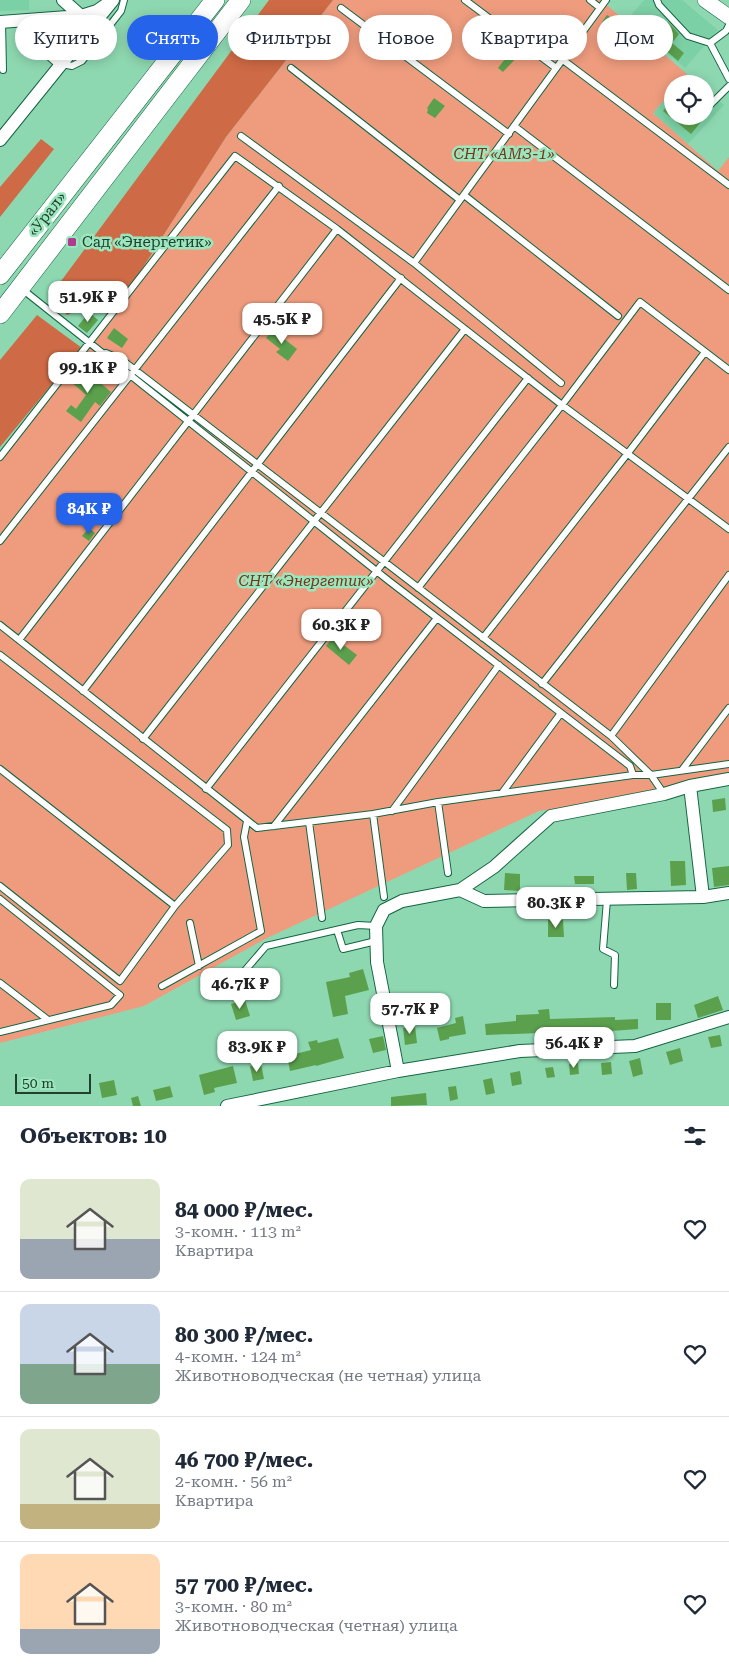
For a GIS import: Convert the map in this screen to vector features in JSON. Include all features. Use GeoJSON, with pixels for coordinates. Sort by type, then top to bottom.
{"type":"FeatureCollection","features":[{"type":"Feature","properties":{"kind":"main road","name":"«Урал»"},"geometry":{"type":"LineString","coordinates":[[0,275],[216,0]]}},
{"type":"Feature","properties":{"kind":"main road","name":"«Урал»"},"geometry":{"type":"LineString","coordinates":[[0,314],[241,0]]}},
{"type":"Feature","properties":{"kind":"street"},"geometry":{"type":"LineString","coordinates":[[63,0],[80,15]]}},
{"type":"Feature","properties":{"kind":"street"},"geometry":{"type":"LineString","coordinates":[[84,15],[97,11],[113,0]]}},
{"type":"Feature","properties":{"kind":"street"},"geometry":{"type":"LineString","coordinates":[[0,140],[113,0]]}},
{"type":"Feature","properties":{"kind":"street"},"geometry":{"type":"LineString","coordinates":[[705,0],[729,18]]}},
{"type":"Feature","properties":{"kind":"street"},"geometry":{"type":"LineString","coordinates":[[1,22],[15,21]]}},
{"type":"Feature","properties":{"kind":"street"},"geometry":{"type":"LineString","coordinates":[[58,60],[61,63]]}},
{"type":"Feature","properties":{"kind":"street"},"geometry":{"type":"LineString","coordinates":[[398,1071],[376,962],[376,926],[384,910],[402,901],[460,890],[494,867],[551,816],[664,794],[690,786],[729,780]]}},
{"type":"Feature","properties":{"kind":"street"},"geometry":{"type":"LineString","coordinates":[[690,786],[703,897]]}},
{"type":"Feature","properties":{"kind":"street"},"geometry":{"type":"LineString","coordinates":[[460,890],[484,901],[703,897],[729,893]]}},
{"type":"Feature","properties":{"kind":"street"},"geometry":{"type":"LineString","coordinates":[[227,1106],[398,1071],[520,1051],[635,1046],[729,1017]]}},
{"type":"Feature","properties":{"kind":"lane"},"geometry":{"type":"LineString","coordinates":[[61,63],[72,66],[82,61],[121,11],[124,0]]}},
{"type":"Feature","properties":{"kind":"lane"},"geometry":{"type":"LineString","coordinates":[[465,0],[556,68]]}},
{"type":"Feature","properties":{"kind":"lane"},"geometry":{"type":"LineString","coordinates":[[590,0],[600,8]]}},
{"type":"Feature","properties":{"kind":"lane"},"geometry":{"type":"LineString","coordinates":[[587,26],[606,0]]}},
{"type":"Feature","properties":{"kind":"lane"},"geometry":{"type":"LineString","coordinates":[[658,0],[659,5],[688,36],[710,43],[729,79]]}},
{"type":"Feature","properties":{"kind":"lane"},"geometry":{"type":"LineString","coordinates":[[341,8],[509,134]]}},
{"type":"Feature","properties":{"kind":"lane"},"geometry":{"type":"LineString","coordinates":[[1,22],[3,70]]}},
{"type":"Feature","properties":{"kind":"lane"},"geometry":{"type":"LineString","coordinates":[[710,43],[726,31],[729,25]]}},
{"type":"Feature","properties":{"kind":"lane"},"geometry":{"type":"LineString","coordinates":[[414,263],[563,60],[729,185]]}},
{"type":"Feature","properties":{"kind":"lane"},"geometry":{"type":"LineString","coordinates":[[291,68],[618,316]]}},
{"type":"Feature","properties":{"kind":"lane"},"geometry":{"type":"LineString","coordinates":[[714,100],[729,86]]}},
{"type":"Feature","properties":{"kind":"lane"},"geometry":{"type":"LineString","coordinates":[[514,126],[729,290]]}},
{"type":"Feature","properties":{"kind":"lane"},"geometry":{"type":"LineString","coordinates":[[241,136],[414,263],[561,384]]}},
{"type":"Feature","properties":{"kind":"lane"},"geometry":{"type":"LineString","coordinates":[[0,457],[235,156],[337,229],[562,405],[689,498],[729,530]]}},
{"type":"Feature","properties":{"kind":"lane"},"geometry":{"type":"LineString","coordinates":[[0,540],[279,186]]}},
{"type":"Feature","properties":{"kind":"lane"},"geometry":{"type":"LineString","coordinates":[[19,640],[337,229]]}},
{"type":"Feature","properties":{"kind":"lane"},"geometry":{"type":"LineString","coordinates":[[83,691],[401,278]]}},
{"type":"Feature","properties":{"kind":"lane"},"geometry":{"type":"LineString","coordinates":[[21,288],[97,348],[193,415],[611,736],[651,775],[664,794]]}},
{"type":"Feature","properties":{"kind":"lane"},"geometry":{"type":"LineString","coordinates":[[418,588],[562,405],[640,302],[729,370]]}},
{"type":"Feature","properties":{"kind":"lane"},"geometry":{"type":"LineString","coordinates":[[143,738],[465,329]]}},
{"type":"Feature","properties":{"kind":"lane"},"geometry":{"type":"LineString","coordinates":[[482,638],[628,454],[705,352]]}},
{"type":"Feature","properties":{"kind":"lane"},"geometry":{"type":"LineString","coordinates":[[132,373],[188,421],[314,522],[630,766],[633,775]]}},
{"type":"Feature","properties":{"kind":"lane"},"geometry":{"type":"LineString","coordinates":[[206,789],[528,378]]}},
{"type":"Feature","properties":{"kind":"lane"},"geometry":{"type":"LineString","coordinates":[[542,684],[729,447]]}},
{"type":"Feature","properties":{"kind":"lane"},"geometry":{"type":"LineString","coordinates":[[611,736],[729,575]]}},
{"type":"Feature","properties":{"kind":"lane"},"geometry":{"type":"LineString","coordinates":[[274,826],[437,618]]}},
{"type":"Feature","properties":{"kind":"lane"},"geometry":{"type":"LineString","coordinates":[[0,625],[257,828],[373,814],[438,802],[633,775],[651,775],[729,764]]}},
{"type":"Feature","properties":{"kind":"lane"},"geometry":{"type":"LineString","coordinates":[[0,655],[227,830],[228,845],[175,906],[120,981],[0,886]]}},
{"type":"Feature","properties":{"kind":"lane"},"geometry":{"type":"LineString","coordinates":[[392,811],[499,665]]}},
{"type":"Feature","properties":{"kind":"lane"},"geometry":{"type":"LineString","coordinates":[[682,770],[729,708]]}},
{"type":"Feature","properties":{"kind":"lane"},"geometry":{"type":"LineString","coordinates":[[502,793],[561,713]]}},
{"type":"Feature","properties":{"kind":"lane"},"geometry":{"type":"LineString","coordinates":[[0,769],[175,906]]}},
{"type":"Feature","properties":{"kind":"lane"},"geometry":{"type":"LineString","coordinates":[[438,802],[448,873]]}},
{"type":"Feature","properties":{"kind":"lane"},"geometry":{"type":"LineString","coordinates":[[373,814],[384,897]]}},
{"type":"Feature","properties":{"kind":"lane"},"geometry":{"type":"LineString","coordinates":[[162,986],[261,931],[244,837],[247,821]]}},
{"type":"Feature","properties":{"kind":"lane"},"geometry":{"type":"LineString","coordinates":[[309,822],[322,918]]}},
{"type":"Feature","properties":{"kind":"lane"},"geometry":{"type":"LineString","coordinates":[[0,899],[120,995],[111,1005],[0,1032]]}},
{"type":"Feature","properties":{"kind":"lane"},"geometry":{"type":"LineString","coordinates":[[606,900],[603,949],[615,955],[614,985]]}},
{"type":"Feature","properties":{"kind":"lane"},"geometry":{"type":"LineString","coordinates":[[190,923],[199,966]]}},
{"type":"Feature","properties":{"kind":"lane"},"geometry":{"type":"LineString","coordinates":[[236,981],[266,946],[358,925],[376,926]]}},
{"type":"Feature","properties":{"kind":"lane"},"geometry":{"type":"LineString","coordinates":[[338,930],[343,949],[376,941]]}},
{"type":"Feature","properties":{"kind":"lane"},"geometry":{"type":"LineString","coordinates":[[0,983],[48,1020]]}},
{"type":"Feature","properties":{"kind":"shaded area"},"geometry":{"type":"Polygon","coordinates":[[[0,0],[29,0],[29,10],[0,11],[0,0]]]}},
{"type":"Feature","properties":{"kind":"shaded area"},"geometry":{"type":"Polygon","coordinates":[[[269,0],[333,0],[321,15],[258,15],[269,0]]]}},
{"type":"Feature","properties":{"kind":"shaded area"},"geometry":{"type":"Polygon","coordinates":[[[644,0],[682,0],[718,30],[685,68],[673,58],[673,15],[631,15],[644,0]]]}},
{"type":"Feature","properties":{"kind":"shaded area"},"geometry":{"type":"Polygon","coordinates":[[[228,55],[228,60],[286,60],[226,137],[112,316],[88,306],[67,315],[50,296],[228,55]]]}},
{"type":"Feature","properties":{"kind":"shaded area"},"geometry":{"type":"Polygon","coordinates":[[[714,97],[724,105],[714,116],[714,97]]]}},
{"type":"Feature","properties":{"kind":"shaded area"},"geometry":{"type":"Polygon","coordinates":[[[664,100],[664,123],[653,113],[664,100]]]}},
{"type":"Feature","properties":{"kind":"shaded area"},"geometry":{"type":"Polygon","coordinates":[[[667,125],[706,125],[688,144],[667,125]]]}},
{"type":"Feature","properties":{"kind":"shaded area"},"geometry":{"type":"Polygon","coordinates":[[[41,139],[54,149],[0,217],[0,187],[41,139]]]}},
{"type":"Feature","properties":{"kind":"shaded area"},"geometry":{"type":"Polygon","coordinates":[[[37,315],[82,348],[0,447],[0,360],[37,315]]]}},
{"type":"Feature","properties":{"kind":"green space","name":"СНТ «Энергетик»"},"geometry":{"type":"Polygon","coordinates":[[[333,0],[601,0],[618,15],[597,15],[597,60],[671,60],[687,74],[664,75],[664,100],[653,113],[664,125],[666,125],[718,171],[729,157],[729,781],[539,811],[265,939],[144,1006],[0,1043],[0,454],[112,316],[226,137],[286,60],[349,60],[349,15],[321,15],[333,0]]]}},
{"type":"Feature","properties":{"kind":"building"},"geometry":{"type":"Polygon","coordinates":[[[673,27],[679,34],[673,42],[673,27]]]}},
{"type":"Feature","properties":{"kind":"building"},"geometry":{"type":"Polygon","coordinates":[[[673,44],[684,53],[678,61],[673,57],[673,44]]]}},
{"type":"Feature","properties":{"kind":"building"},"geometry":{"type":"Polygon","coordinates":[[[504,60],[514,60],[503,72],[498,68],[504,60]]]}},
{"type":"Feature","properties":{"kind":"building"},"geometry":{"type":"Polygon","coordinates":[[[434,98],[445,106],[435,118],[427,113],[427,108],[434,98]]]}},
{"type":"Feature","properties":{"kind":"building"},"geometry":{"type":"Polygon","coordinates":[[[680,125],[698,125],[691,134],[680,125]]]}},
{"type":"Feature","properties":{"kind":"building"},"geometry":{"type":"Polygon","coordinates":[[[89,312],[98,320],[87,333],[78,326],[89,312]]]}},
{"type":"Feature","properties":{"kind":"building"},"geometry":{"type":"Polygon","coordinates":[[[114,328],[128,339],[122,348],[107,338],[114,328]]]}},
{"type":"Feature","properties":{"kind":"building"},"geometry":{"type":"Polygon","coordinates":[[[273,330],[297,349],[288,361],[276,352],[280,349],[266,338],[273,330]]]}},
{"type":"Feature","properties":{"kind":"building"},"geometry":{"type":"Polygon","coordinates":[[[82,367],[111,392],[100,406],[95,402],[81,422],[66,411],[71,405],[76,409],[86,395],[70,381],[82,367]]]}},
{"type":"Feature","properties":{"kind":"building"},"geometry":{"type":"Polygon","coordinates":[[[89,528],[95,533],[89,541],[82,536],[89,528]]]}},
{"type":"Feature","properties":{"kind":"building"},"geometry":{"type":"Polygon","coordinates":[[[333,637],[357,655],[349,665],[326,646],[333,637]]]}},
{"type":"Feature","properties":{"kind":"building"},"geometry":{"type":"Polygon","coordinates":[[[725,798],[726,810],[713,812],[712,800],[725,798]]]}},
{"type":"Feature","properties":{"kind":"building"},"geometry":{"type":"Polygon","coordinates":[[[670,861],[685,861],[686,885],[671,886],[670,861]]]}},
{"type":"Feature","properties":{"kind":"building"},"geometry":{"type":"Polygon","coordinates":[[[729,866],[729,885],[714,887],[712,868],[729,866]]]}},
{"type":"Feature","properties":{"kind":"building"},"geometry":{"type":"Polygon","coordinates":[[[505,873],[520,874],[520,891],[504,890],[505,873]]]}},
{"type":"Feature","properties":{"kind":"building"},"geometry":{"type":"Polygon","coordinates":[[[626,873],[636,873],[637,889],[627,890],[626,873]]]}},
{"type":"Feature","properties":{"kind":"building"},"geometry":{"type":"Polygon","coordinates":[[[574,876],[594,876],[594,884],[575,884],[574,876]]]}},
{"type":"Feature","properties":{"kind":"building"},"geometry":{"type":"Polygon","coordinates":[[[548,920],[563,920],[564,937],[548,937],[548,920]]]}},
{"type":"Feature","properties":{"kind":"building"},"geometry":{"type":"Polygon","coordinates":[[[363,969],[369,990],[345,996],[348,1014],[333,1017],[326,982],[350,977],[349,973],[363,969]]]}},
{"type":"Feature","properties":{"kind":"building"},"geometry":{"type":"Polygon","coordinates":[[[718,996],[723,1010],[698,1018],[694,1005],[718,996]]]}},
{"type":"Feature","properties":{"kind":"building"},"geometry":{"type":"Polygon","coordinates":[[[245,1000],[250,1016],[236,1020],[231,1004],[245,1000]]]}},
{"type":"Feature","properties":{"kind":"building"},"geometry":{"type":"Polygon","coordinates":[[[656,1003],[671,1003],[671,1020],[656,1020],[656,1003]]]}},
{"type":"Feature","properties":{"kind":"building"},"geometry":{"type":"Polygon","coordinates":[[[549,1009],[550,1019],[615,1017],[615,1020],[638,1019],[638,1029],[572,1034],[486,1035],[485,1024],[516,1021],[516,1015],[539,1014],[538,1010],[549,1009]]]}},
{"type":"Feature","properties":{"kind":"building"},"geometry":{"type":"Polygon","coordinates":[[[463,1016],[466,1034],[449,1037],[449,1039],[440,1041],[437,1028],[456,1023],[455,1018],[463,1016]]]}},
{"type":"Feature","properties":{"kind":"building"},"geometry":{"type":"Polygon","coordinates":[[[415,1026],[417,1043],[405,1045],[403,1028],[415,1026]]]}},
{"type":"Feature","properties":{"kind":"building"},"geometry":{"type":"Polygon","coordinates":[[[720,1035],[722,1046],[711,1048],[708,1037],[720,1035]]]}},
{"type":"Feature","properties":{"kind":"building"},"geometry":{"type":"Polygon","coordinates":[[[383,1036],[386,1050],[373,1053],[369,1039],[383,1036]]]}},
{"type":"Feature","properties":{"kind":"building"},"geometry":{"type":"Polygon","coordinates":[[[338,1038],[344,1058],[290,1071],[287,1056],[311,1050],[308,1042],[317,1040],[318,1043],[338,1038]]]}},
{"type":"Feature","properties":{"kind":"building"},"geometry":{"type":"Polygon","coordinates":[[[680,1048],[683,1061],[670,1065],[666,1052],[680,1048]]]}},
{"type":"Feature","properties":{"kind":"building"},"geometry":{"type":"Polygon","coordinates":[[[640,1058],[643,1074],[633,1077],[629,1061],[640,1058]]]}},
{"type":"Feature","properties":{"kind":"building"},"geometry":{"type":"Polygon","coordinates":[[[611,1062],[612,1074],[602,1075],[601,1063],[611,1062]]]}},
{"type":"Feature","properties":{"kind":"building"},"geometry":{"type":"Polygon","coordinates":[[[578,1063],[579,1074],[570,1075],[569,1064],[578,1063]]]}},
{"type":"Feature","properties":{"kind":"building"},"geometry":{"type":"Polygon","coordinates":[[[261,1064],[264,1079],[253,1081],[250,1066],[261,1064]]]}},
{"type":"Feature","properties":{"kind":"building"},"geometry":{"type":"Polygon","coordinates":[[[233,1066],[237,1083],[214,1088],[215,1092],[204,1095],[199,1075],[233,1066]]]}},
{"type":"Feature","properties":{"kind":"building"},"geometry":{"type":"Polygon","coordinates":[[[553,1067],[555,1077],[547,1078],[545,1068],[553,1067]]]}},
{"type":"Feature","properties":{"kind":"building"},"geometry":{"type":"Polygon","coordinates":[[[520,1071],[522,1084],[512,1086],[510,1073],[520,1071]]]}},
{"type":"Feature","properties":{"kind":"building"},"geometry":{"type":"Polygon","coordinates":[[[492,1078],[495,1093],[486,1095],[483,1080],[492,1078]]]}},
{"type":"Feature","properties":{"kind":"building"},"geometry":{"type":"Polygon","coordinates":[[[114,1080],[117,1095],[102,1098],[99,1083],[114,1080]]]}},
{"type":"Feature","properties":{"kind":"building"},"geometry":{"type":"Polygon","coordinates":[[[170,1086],[173,1097],[156,1101],[153,1090],[170,1086]]]}},
{"type":"Feature","properties":{"kind":"building"},"geometry":{"type":"Polygon","coordinates":[[[456,1086],[458,1099],[450,1101],[448,1087],[456,1086]]]}},
{"type":"Feature","properties":{"kind":"building"},"geometry":{"type":"Polygon","coordinates":[[[426,1093],[427,1105],[391,1106],[391,1097],[426,1093]]]}},
{"type":"Feature","properties":{"kind":"building"},"geometry":{"type":"Polygon","coordinates":[[[138,1096],[141,1106],[133,1106],[131,1098],[138,1096]]]}},
{"type":"Feature","properties":{"kind":"place","name":"Сад «Энергетик»"},"geometry":{"type":"Point","coordinates":[72,242]}},
{"type":"Feature","properties":{"kind":"park label","name":"СНТ «АМЗ-1»"},"geometry":{"type":"Point","coordinates":[504,154]}}]}
